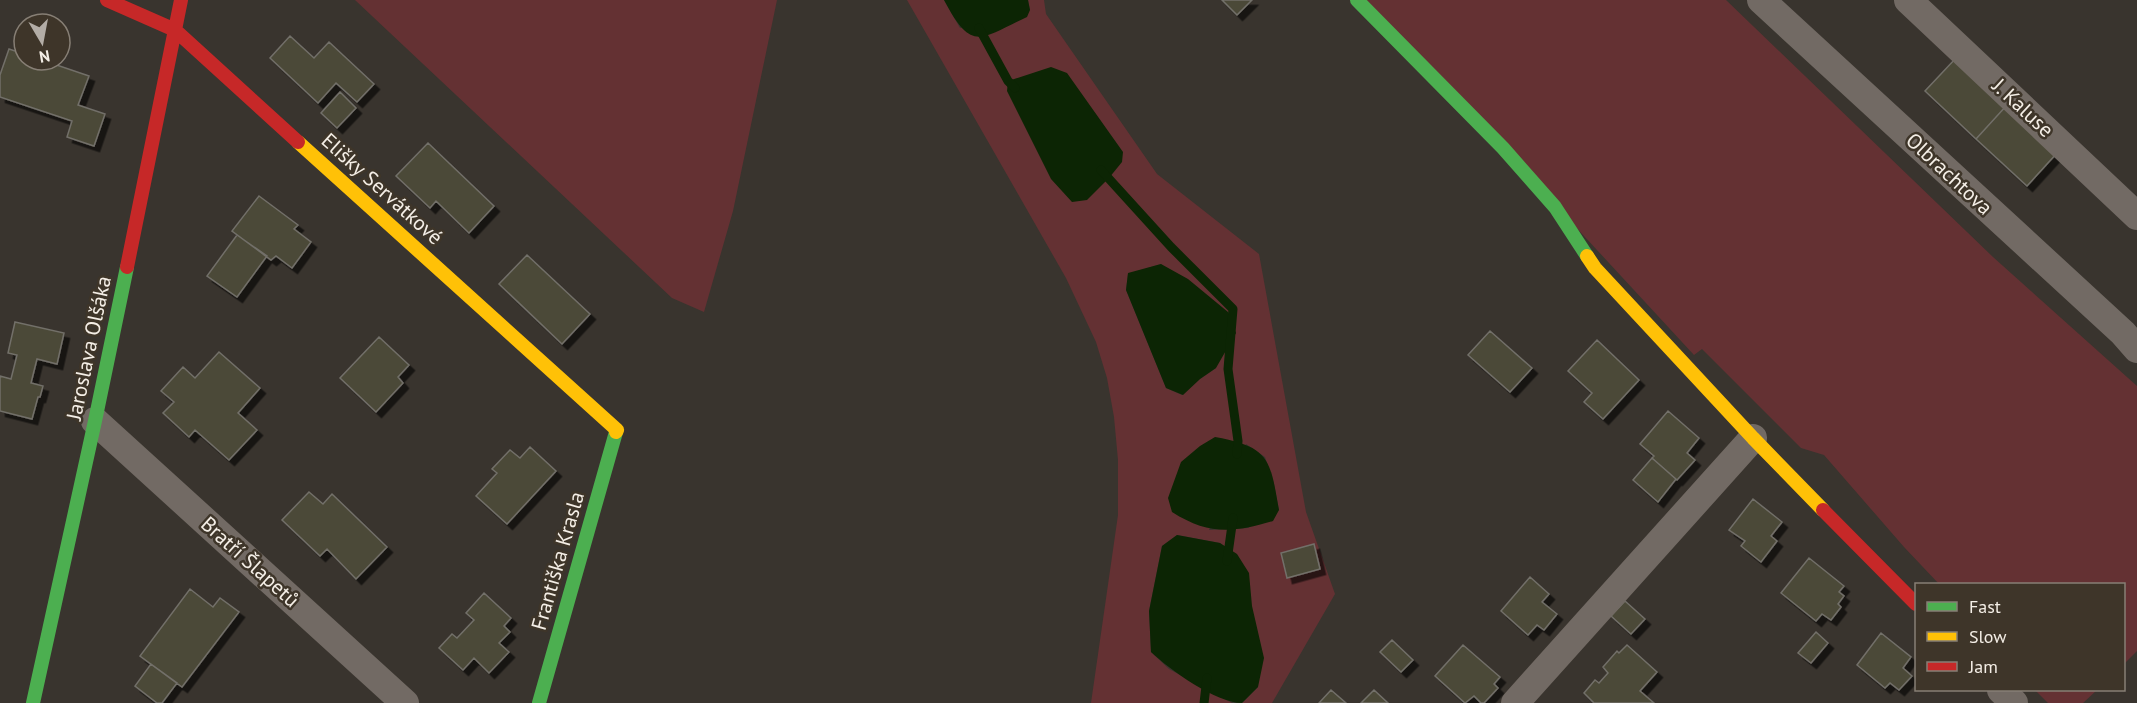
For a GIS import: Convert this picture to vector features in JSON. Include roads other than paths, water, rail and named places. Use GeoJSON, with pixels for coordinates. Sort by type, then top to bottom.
{"type":"FeatureCollection","features":[{"type":"Feature","properties":{"kind":"street","name":"Elišky Servátkové"},"geometry":{"type":"LineString","coordinates":[[107,0],[175,30],[617,430]]}},
{"type":"Feature","properties":{"kind":"street","name":"Jaroslava Olšáka"},"geometry":{"type":"LineString","coordinates":[[33,703],[95,421],[181,0]]}},
{"type":"Feature","properties":{"kind":"street"},"geometry":{"type":"LineString","coordinates":[[1357,0],[1503,148],[1555,207],[1595,268],[1753,438],[1915,602]]}},
{"type":"Feature","properties":{"kind":"street","name":"J. Kaluse"},"geometry":{"type":"LineString","coordinates":[[1908,0],[2137,216]]}},
{"type":"Feature","properties":{"kind":"street","name":"Olbrachtova"},"geometry":{"type":"LineString","coordinates":[[1767,2],[2132,333]]}},
{"type":"Feature","properties":{"kind":"street","name":"Bratří Šlapetů"},"geometry":{"type":"LineString","coordinates":[[95,421],[405,703]]}},
{"type":"Feature","properties":{"kind":"street","name":"Františka Krasla"},"geometry":{"type":"LineString","coordinates":[[538,703],[617,430]]}},
{"type":"Feature","properties":{"kind":"street"},"geometry":{"type":"LineString","coordinates":[[1515,703],[1753,438]]}},
{"type":"Feature","properties":{"kind":"street"},"geometry":{"type":"LineString","coordinates":[[2002,691],[2014,703]]}},
{"type":"Feature","properties":{"kind":"waterway"},"geometry":{"type":"LineString","coordinates":[[979,28],[1008,81],[1015,88]]}},
{"type":"Feature","properties":{"kind":"waterway"},"geometry":{"type":"LineString","coordinates":[[1101,170],[1171,247],[1233,309],[1228,369],[1238,441],[1237,454]]}},
{"type":"Feature","properties":{"kind":"waterway"},"geometry":{"type":"LineString","coordinates":[[1227,561],[1233,518]]}},
{"type":"Feature","properties":{"kind":"waterway"},"geometry":{"type":"LineString","coordinates":[[1204,703],[1207,678]]}}]}
